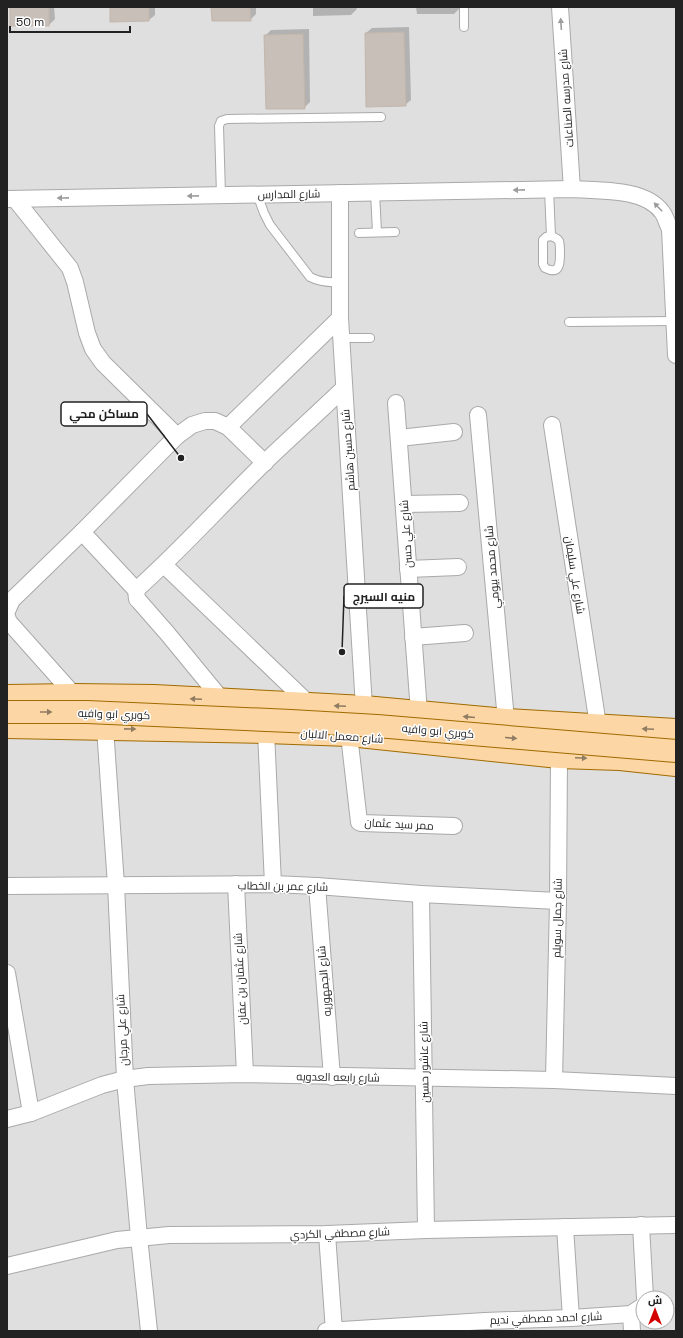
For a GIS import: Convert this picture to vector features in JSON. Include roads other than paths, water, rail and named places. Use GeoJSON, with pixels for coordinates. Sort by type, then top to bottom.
{"type":"FeatureCollection","features":[{"type":"Feature","properties":{"kind":"main road"},"geometry":{"type":"LineString","coordinates":[[7,696],[154,696],[364,707],[506,720],[676,730]]}},
{"type":"Feature","properties":{"kind":"main road","name":"كوبري ابو وافيه"},"geometry":{"type":"LineString","coordinates":[[7,712],[87,712],[377,726],[676,751]]}},
{"type":"Feature","properties":{"kind":"main road","name":"شارع معمل الالبان"},"geometry":{"type":"LineString","coordinates":[[7,726],[349,735],[559,757],[620,759],[676,765]]}},
{"type":"Feature","properties":{"kind":"main road"},"geometry":{"type":"LineString","coordinates":[[620,727],[620,759]]}},
{"type":"Feature","properties":{"kind":"street","name":"شارع مدرسه الصناعات"},"geometry":{"type":"LineString","coordinates":[[560,7],[572,189]]}},
{"type":"Feature","properties":{"kind":"street","name":"شارع المدارس"},"geometry":{"type":"LineString","coordinates":[[11,199],[572,189],[632,193],[652,201],[663,213],[673,230]]}},
{"type":"Feature","properties":{"kind":"street","name":"شارع حسين هاشم"},"geometry":{"type":"LineString","coordinates":[[340,193],[340,318],[364,707]]}},
{"type":"Feature","properties":{"kind":"street"},"geometry":{"type":"LineString","coordinates":[[11,199],[70,268],[75,282],[87,333],[94,349],[103,363],[177,436]]}},
{"type":"Feature","properties":{"kind":"street"},"geometry":{"type":"LineString","coordinates":[[673,230],[676,355]]}},
{"type":"Feature","properties":{"kind":"street"},"geometry":{"type":"LineString","coordinates":[[228,426],[340,318]]}},
{"type":"Feature","properties":{"kind":"street"},"geometry":{"type":"LineString","coordinates":[[136,590],[164,566],[265,463],[344,388]]}},
{"type":"Feature","properties":{"kind":"street","name":"شارع علي حسن"},"geometry":{"type":"LineString","coordinates":[[396,403],[419,712]]}},
{"type":"Feature","properties":{"kind":"street","name":"شارع محمد بيومي"},"geometry":{"type":"LineString","coordinates":[[478,415],[506,720]]}},
{"type":"Feature","properties":{"kind":"street"},"geometry":{"type":"LineString","coordinates":[[7,611],[12,600],[177,436],[192,425],[205,421],[214,421],[228,426],[265,463]]}},
{"type":"Feature","properties":{"kind":"street","name":"شارع علي سليمان"},"geometry":{"type":"LineString","coordinates":[[552,425],[598,725]]}},
{"type":"Feature","properties":{"kind":"street"},"geometry":{"type":"LineString","coordinates":[[399,438],[454,432]]}},
{"type":"Feature","properties":{"kind":"street"},"geometry":{"type":"LineString","coordinates":[[404,504],[460,503]]}},
{"type":"Feature","properties":{"kind":"street"},"geometry":{"type":"LineString","coordinates":[[82,532],[136,590],[137,599],[222,700]]}},
{"type":"Feature","properties":{"kind":"street"},"geometry":{"type":"LineString","coordinates":[[164,566],[309,704]]}},
{"type":"Feature","properties":{"kind":"street"},"geometry":{"type":"LineString","coordinates":[[408,570],[458,567]]}},
{"type":"Feature","properties":{"kind":"street"},"geometry":{"type":"LineString","coordinates":[[7,617],[9,622],[74,695]]}},
{"type":"Feature","properties":{"kind":"street"},"geometry":{"type":"LineString","coordinates":[[413,637],[466,634]]}},
{"type":"Feature","properties":{"kind":"street","name":"شارع علي مرجان"},"geometry":{"type":"LineString","coordinates":[[105,728],[116,885],[125,1079],[149,1331]]}},
{"type":"Feature","properties":{"kind":"street"},"geometry":{"type":"LineString","coordinates":[[266,732],[273,884]]}},
{"type":"Feature","properties":{"kind":"street","name":"ممر سيد عثمان"},"geometry":{"type":"LineString","coordinates":[[349,735],[359,822],[454,826]]}},
{"type":"Feature","properties":{"kind":"street","name":"شارع جمال سويلم"},"geometry":{"type":"LineString","coordinates":[[554,1080],[558,901],[559,757]]}},
{"type":"Feature","properties":{"kind":"street","name":"شارع عثمان بن عفان"},"geometry":{"type":"LineString","coordinates":[[236,884],[245,1074]]}},
{"type":"Feature","properties":{"kind":"street","name":"شارع عمر بن الخطاب"},"geometry":{"type":"LineString","coordinates":[[7,886],[273,884],[558,901]]}},
{"type":"Feature","properties":{"kind":"street","name":"شارع الجمهوريه"},"geometry":{"type":"LineString","coordinates":[[317,886],[332,1077]]}},
{"type":"Feature","properties":{"kind":"street","name":"شارع عاشور حسين"},"geometry":{"type":"LineString","coordinates":[[421,894],[426,1230]]}},
{"type":"Feature","properties":{"kind":"street"},"geometry":{"type":"LineString","coordinates":[[7,976],[31,1113]]}},
{"type":"Feature","properties":{"kind":"street","name":"شارع رابعه العدويه"},"geometry":{"type":"LineString","coordinates":[[7,1119],[31,1113],[102,1085],[125,1079],[148,1076],[245,1074],[332,1077],[554,1080],[676,1086]]}},
{"type":"Feature","properties":{"kind":"street","name":"شارع مصطفي الكردي"},"geometry":{"type":"LineString","coordinates":[[7,1266],[96,1244],[139,1237],[169,1235],[327,1234],[676,1224]]}},
{"type":"Feature","properties":{"kind":"street"},"geometry":{"type":"LineString","coordinates":[[641,1225],[645,1290]]}},
{"type":"Feature","properties":{"kind":"street"},"geometry":{"type":"LineString","coordinates":[[565,1227],[571,1318]]}},
{"type":"Feature","properties":{"kind":"street"},"geometry":{"type":"LineString","coordinates":[[327,1234],[334,1331]]}},
{"type":"Feature","properties":{"kind":"street","name":"شارع احمد مصطفي نديم"},"geometry":{"type":"LineString","coordinates":[[326,1331],[485,1326],[635,1310]]}},
{"type":"Feature","properties":{"kind":"street"},"geometry":{"type":"LineString","coordinates":[[632,1331],[635,1318]]}},
{"type":"Feature","properties":{"kind":"lane"},"geometry":{"type":"LineString","coordinates":[[464,7],[464,27]]}},
{"type":"Feature","properties":{"kind":"lane"},"geometry":{"type":"LineString","coordinates":[[221,195],[219,126],[221,121],[227,119],[381,117]]}},
{"type":"Feature","properties":{"kind":"lane"},"geometry":{"type":"LineString","coordinates":[[550,189],[551,236]]}},
{"type":"Feature","properties":{"kind":"lane"},"geometry":{"type":"LineString","coordinates":[[375,192],[377,232]]}},
{"type":"Feature","properties":{"kind":"lane"},"geometry":{"type":"LineString","coordinates":[[257,194],[270,225],[310,277],[319,281],[330,283],[340,282]]}},
{"type":"Feature","properties":{"kind":"lane"},"geometry":{"type":"LineString","coordinates":[[359,233],[395,232]]}},
{"type":"Feature","properties":{"kind":"lane"},"geometry":{"type":"LineString","coordinates":[[569,322],[674,321]]}},
{"type":"Feature","properties":{"kind":"lane"},"geometry":{"type":"LineString","coordinates":[[342,338],[370,338]]}},
{"type":"Feature","properties":{"kind":"place","name":"مساكن محي"},"geometry":{"type":"Point","coordinates":[181,458]}},
{"type":"Feature","properties":{"kind":"place","name":"منيه السيرج"},"geometry":{"type":"Point","coordinates":[342,652]}}]}
